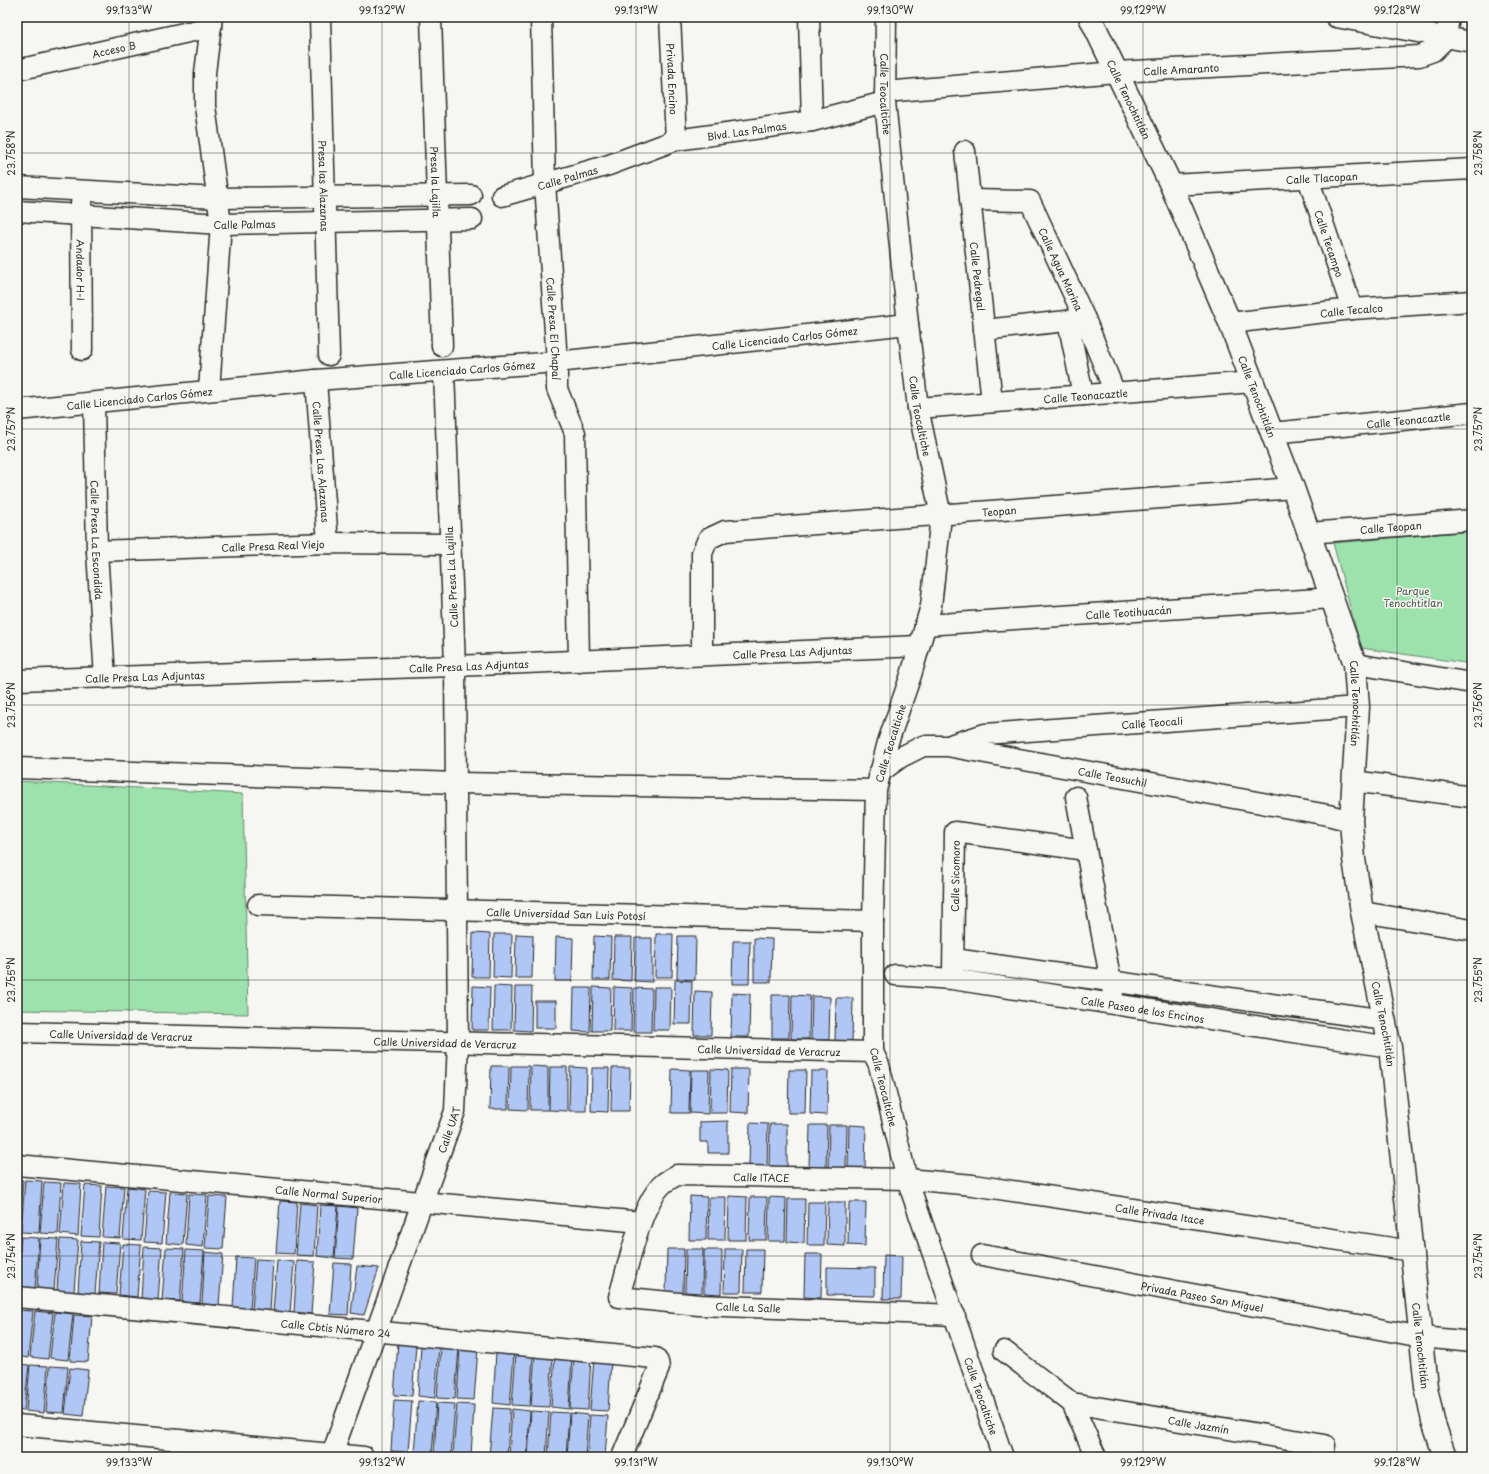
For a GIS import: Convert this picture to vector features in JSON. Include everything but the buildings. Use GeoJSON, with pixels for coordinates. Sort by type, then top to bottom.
{"type":"FeatureCollection","features":[{"type":"Feature","properties":{"kind":"street","name":"Presa las Alazanas"},"geometry":{"type":"LineString","coordinates":[[320,17],[329,355]]}},
{"type":"Feature","properties":{"kind":"street","name":"Presa la Lajilla"},"geometry":{"type":"LineString","coordinates":[[431,17],[442,346]]}},
{"type":"Feature","properties":{"kind":"street","name":"Calle Presa El Chapal"},"geometry":{"type":"LineString","coordinates":[[541,17],[545,183],[557,362],[557,389],[575,433],[579,661]]}},
{"type":"Feature","properties":{"kind":"street","name":"Privada Encino"},"geometry":{"type":"LineString","coordinates":[[670,17],[676,140]]}},
{"type":"Feature","properties":{"kind":"street"},"geometry":{"type":"LineString","coordinates":[[809,17],[812,121]]}},
{"type":"Feature","properties":{"kind":"street","name":"Calle Teocaltiche"},"geometry":{"type":"LineString","coordinates":[[886,17],[885,97],[908,324],[918,408],[941,516],[930,606],[878,782],[873,921],[873,1052],[878,1065],[907,1179],[1003,1457]]}},
{"type":"Feature","properties":{"kind":"street","name":"Calle Tenochtitlán"},"geometry":{"type":"LineString","coordinates":[[1090,17],[1171,185],[1230,323],[1293,488],[1355,664],[1358,707],[1351,821],[1362,912],[1390,1048],[1422,1337],[1426,1387],[1433,1422],[1445,1457]]}},
{"type":"Feature","properties":{"kind":"street"},"geometry":{"type":"LineString","coordinates":[[1336,17],[1472,42]]}},
{"type":"Feature","properties":{"kind":"street"},"geometry":{"type":"LineString","coordinates":[[1446,38],[1449,17]]}},
{"type":"Feature","properties":{"kind":"street"},"geometry":{"type":"LineString","coordinates":[[209,390],[221,224],[206,106],[205,73],[212,22]]}},
{"type":"Feature","properties":{"kind":"street","name":"Acceso B"},"geometry":{"type":"LineString","coordinates":[[17,70],[212,22]]}},
{"type":"Feature","properties":{"kind":"street","name":"Calle Amaranto"},"geometry":{"type":"LineString","coordinates":[[885,97],[1116,72],[1419,56],[1433,51],[1446,38]]}},
{"type":"Feature","properties":{"kind":"street","name":"Blvd. Las Palmas"},"geometry":{"type":"LineString","coordinates":[[609,165],[676,140],[812,121],[885,97]]}},
{"type":"Feature","properties":{"kind":"street","name":"Calle Pedregal"},"geometry":{"type":"LineString","coordinates":[[964,151],[992,402]]}},
{"type":"Feature","properties":{"kind":"street","name":"Calle Palmas"},"geometry":{"type":"LineString","coordinates":[[502,196],[609,165]]}},
{"type":"Feature","properties":{"kind":"street","name":"Calle Tlacopan"},"geometry":{"type":"LineString","coordinates":[[1171,185],[1472,169]]}},
{"type":"Feature","properties":{"kind":"street","name":"Calle Tecampo"},"geometry":{"type":"LineString","coordinates":[[1308,178],[1352,309]]}},
{"type":"Feature","properties":{"kind":"street"},"geometry":{"type":"LineString","coordinates":[[17,187],[218,198],[471,195]]}},
{"type":"Feature","properties":{"kind":"street","name":"Andador H-I"},"geometry":{"type":"LineString","coordinates":[[81,190],[82,350]]}},
{"type":"Feature","properties":{"kind":"street","name":"Calle Agua Marina"},"geometry":{"type":"LineString","coordinates":[[970,200],[1030,201],[1076,320],[1116,393]]}},
{"type":"Feature","properties":{"kind":"street","name":"Calle Palmas"},"geometry":{"type":"LineString","coordinates":[[17,211],[221,224],[472,219]]}},
{"type":"Feature","properties":{"kind":"street","name":"Calle Tecalco"},"geometry":{"type":"LineString","coordinates":[[1230,323],[1352,309],[1472,301]]}},
{"type":"Feature","properties":{"kind":"street"},"geometry":{"type":"LineString","coordinates":[[984,330],[1076,320],[1083,395]]}},
{"type":"Feature","properties":{"kind":"street","name":"Calle Licenciado Carlos Gómez"},"geometry":{"type":"LineString","coordinates":[[17,410],[316,380],[557,362],[908,324]]}},
{"type":"Feature","properties":{"kind":"street","name":"Calle Presa La Lajilla"},"geometry":{"type":"LineString","coordinates":[[444,371],[449,544],[455,666],[457,783]]}},
{"type":"Feature","properties":{"kind":"street","name":"Calle Presa Las Alazanas"},"geometry":{"type":"LineString","coordinates":[[316,380],[328,543]]}},
{"type":"Feature","properties":{"kind":"street","name":"Calle Teonacaztle"},"geometry":{"type":"LineString","coordinates":[[918,408],[1253,382]]}},
{"type":"Feature","properties":{"kind":"street","name":"Calle Presa La Escondida"},"geometry":{"type":"LineString","coordinates":[[94,403],[97,550],[105,678]]}},
{"type":"Feature","properties":{"kind":"street","name":"Calle Teonacaztle"},"geometry":{"type":"LineString","coordinates":[[1272,433],[1472,413]]}},
{"type":"Feature","properties":{"kind":"street","name":"Teopan"},"geometry":{"type":"LineString","coordinates":[[702,654],[702,553],[708,540],[725,531],[941,516],[1293,488]]}},
{"type":"Feature","properties":{"kind":"street","name":"Calle Teopan"},"geometry":{"type":"LineString","coordinates":[[1309,533],[1472,520]]}},
{"type":"Feature","properties":{"kind":"street","name":"Calle Presa Real Viejo"},"geometry":{"type":"LineString","coordinates":[[97,550],[328,543],[449,544]]}},
{"type":"Feature","properties":{"kind":"street","name":"Calle Teotihuacán"},"geometry":{"type":"LineString","coordinates":[[925,625],[1333,598]]}},
{"type":"Feature","properties":{"kind":"street","name":"Calle Presa Las Adjuntas"},"geometry":{"type":"LineString","coordinates":[[17,680],[455,666],[702,654],[919,646]]}},
{"type":"Feature","properties":{"kind":"street"},"geometry":{"type":"LineString","coordinates":[[1355,664],[1472,683]]}},
{"type":"Feature","properties":{"kind":"street","name":"Calle Teocali"},"geometry":{"type":"LineString","coordinates":[[947,746],[985,734],[1358,707]]}},
{"type":"Feature","properties":{"kind":"street","name":"Calle Teosuchil"},"geometry":{"type":"LineString","coordinates":[[878,782],[901,757],[923,746],[947,746],[1320,813],[1351,821]]}},
{"type":"Feature","properties":{"kind":"street"},"geometry":{"type":"LineString","coordinates":[[17,768],[457,783],[878,782]]}},
{"type":"Feature","properties":{"kind":"street"},"geometry":{"type":"LineString","coordinates":[[1353,781],[1472,797]]}},
{"type":"Feature","properties":{"kind":"street","name":"Calle UAT"},"geometry":{"type":"LineString","coordinates":[[331,1456],[455,1111],[458,1042],[457,783]]}},
{"type":"Feature","properties":{"kind":"street"},"geometry":{"type":"LineString","coordinates":[[1076,797],[1109,981],[1116,1004]]}},
{"type":"Feature","properties":{"kind":"street","name":"Calle Sicomoro"},"geometry":{"type":"LineString","coordinates":[[952,979],[954,959],[955,832],[1086,850]]}},
{"type":"Feature","properties":{"kind":"street","name":"Calle Universidad San Luis Potosí"},"geometry":{"type":"LineString","coordinates":[[258,905],[873,921]]}},
{"type":"Feature","properties":{"kind":"street"},"geometry":{"type":"LineString","coordinates":[[1362,912],[1472,930]]}},
{"type":"Feature","properties":{"kind":"street"},"geometry":{"type":"LineString","coordinates":[[954,959],[1385,1020]]}},
{"type":"Feature","properties":{"kind":"street","name":"Calle Paseo de los Encinos"},"geometry":{"type":"LineString","coordinates":[[895,975],[952,979],[1390,1048]]}},
{"type":"Feature","properties":{"kind":"street"},"geometry":{"type":"LineString","coordinates":[[1328,1038],[1331,1012]]}},
{"type":"Feature","properties":{"kind":"street","name":"Calle Universidad de Veracruz"},"geometry":{"type":"LineString","coordinates":[[17,1032],[873,1052]]}},
{"type":"Feature","properties":{"kind":"street","name":"Calle Normal Superior"},"geometry":{"type":"LineString","coordinates":[[17,1165],[641,1222]]}},
{"type":"Feature","properties":{"kind":"street","name":"Calle ITACE"},"geometry":{"type":"LineString","coordinates":[[641,1222],[646,1209],[663,1183],[677,1174],[907,1179]]}},
{"type":"Feature","properties":{"kind":"street","name":"Calle Privada Itace"},"geometry":{"type":"LineString","coordinates":[[907,1179],[981,1186],[1412,1251]]}},
{"type":"Feature","properties":{"kind":"street","name":"Calle La Salle"},"geometry":{"type":"LineString","coordinates":[[641,1222],[619,1297],[699,1305],[955,1315]]}},
{"type":"Feature","properties":{"kind":"street","name":"Privada Paseo San Miguel"},"geometry":{"type":"LineString","coordinates":[[982,1255],[1422,1337],[1472,1342]]}},
{"type":"Feature","properties":{"kind":"street","name":"Calle Cbtis Número 24"},"geometry":{"type":"LineString","coordinates":[[17,1297],[376,1330],[655,1358],[658,1362],[659,1368],[622,1457]]}},
{"type":"Feature","properties":{"kind":"street"},"geometry":{"type":"LineString","coordinates":[[1004,1352],[1072,1403],[1096,1457]]}},
{"type":"Feature","properties":{"kind":"street","name":"Calle Jazmín"},"geometry":{"type":"LineString","coordinates":[[1072,1403],[1324,1451]]}},
{"type":"Feature","properties":{"kind":"street"},"geometry":{"type":"LineString","coordinates":[[17,1425],[331,1456],[364,1457]]}},
{"type":"Feature","properties":{"kind":"green space","name":"Parque Tenochtitlan"},"geometry":{"type":"Polygon","coordinates":[[[1472,531],[1472,664],[1361,648],[1333,543],[1472,531]]]}},
{"type":"Feature","properties":{"kind":"green space"},"geometry":{"type":"Polygon","coordinates":[[[17,781],[243,794],[248,1014],[17,1010],[17,781]]]}}]}
